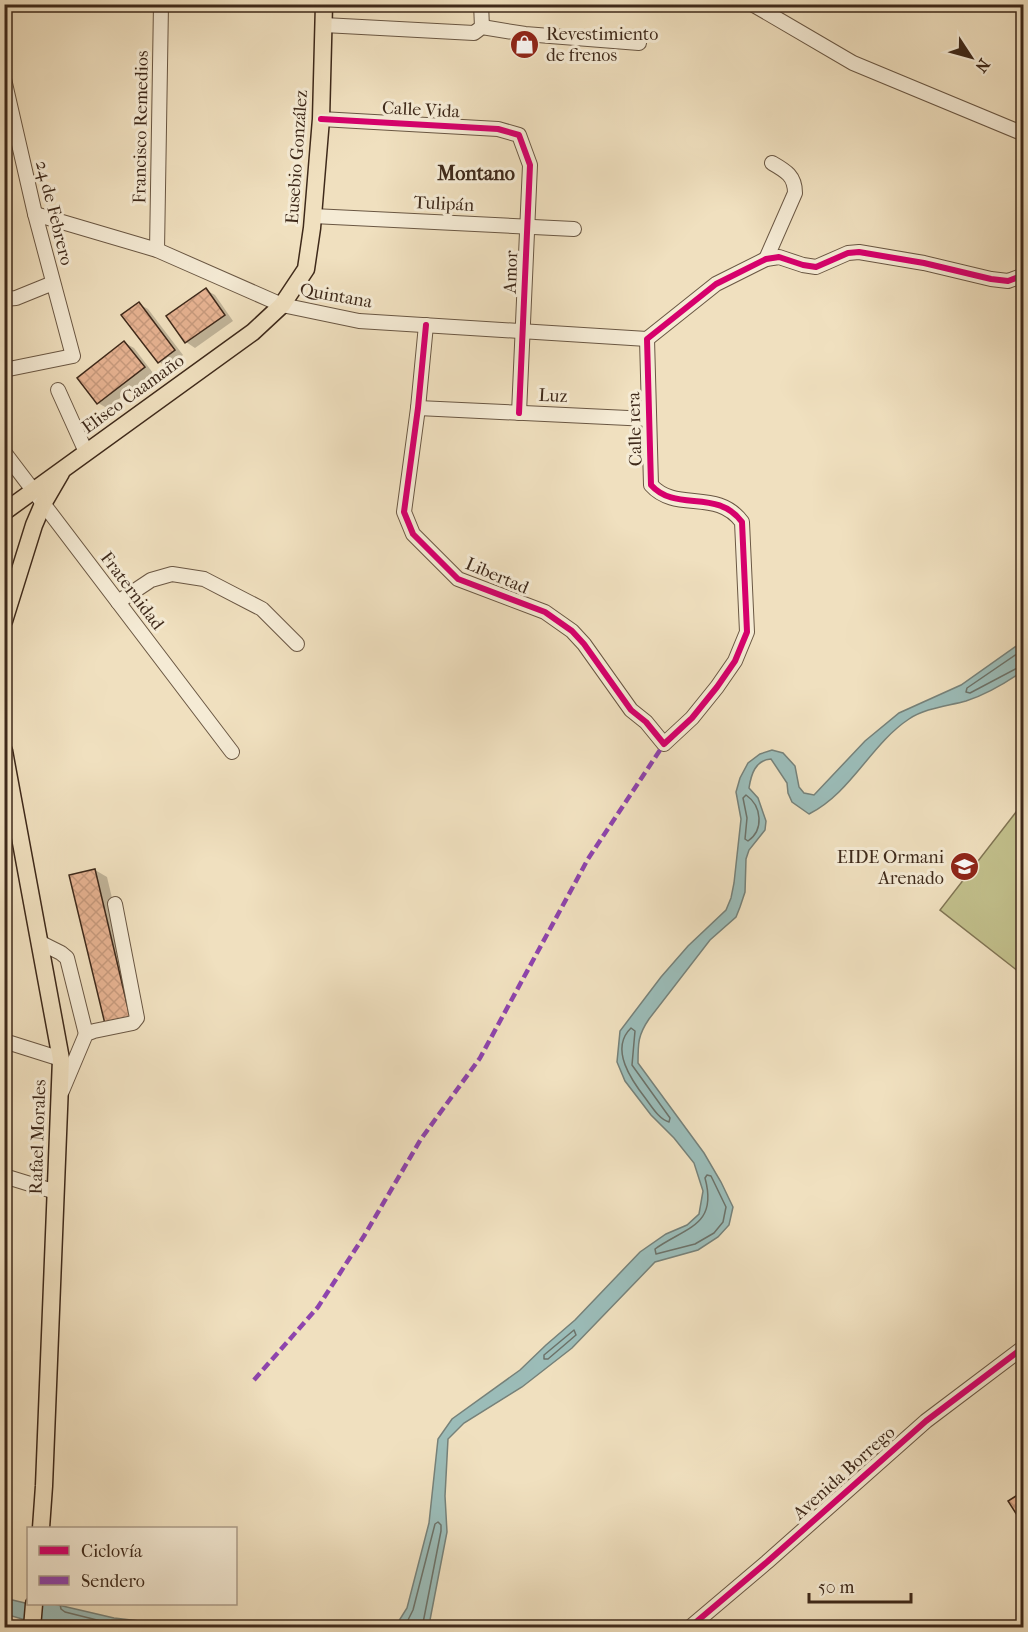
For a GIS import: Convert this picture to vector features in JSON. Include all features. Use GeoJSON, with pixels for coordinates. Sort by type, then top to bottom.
{"type":"FeatureCollection","features":[{"type":"Feature","properties":{"kind":"main road","name":"Eusebio González"},"geometry":{"type":"LineString","coordinates":[[282,305],[306,269],[321,119],[324,4]]}},
{"type":"Feature","properties":{"kind":"main road","name":"Eliseo Caamaño"},"geometry":{"type":"LineString","coordinates":[[4,512],[37,497],[64,467],[253,332],[282,305]]}},
{"type":"Feature","properties":{"kind":"main road"},"geometry":{"type":"LineString","coordinates":[[4,621],[37,497]]}},
{"type":"Feature","properties":{"kind":"main road","name":"Rafael Morales"},"geometry":{"type":"LineString","coordinates":[[4,751],[61,1059],[41,1527]]}},
{"type":"Feature","properties":{"kind":"main road"},"geometry":{"type":"LineString","coordinates":[[32,1628],[34,1605]]}},
{"type":"Feature","properties":{"kind":"street","name":"Francisco Remedios"},"geometry":{"type":"LineString","coordinates":[[157,250],[160,4]]}},
{"type":"Feature","properties":{"kind":"street"},"geometry":{"type":"LineString","coordinates":[[482,4],[482,27]]}},
{"type":"Feature","properties":{"kind":"street"},"geometry":{"type":"LineString","coordinates":[[752,4],[853,63],[1023,134]]}},
{"type":"Feature","properties":{"kind":"street"},"geometry":{"type":"LineString","coordinates":[[324,26],[474,33],[482,27],[525,34],[639,43]]}},
{"type":"Feature","properties":{"kind":"street","name":"24 de Febrero"},"geometry":{"type":"LineString","coordinates":[[4,78],[35,214],[73,356],[4,370]]}},
{"type":"Feature","properties":{"kind":"street","name":"Calle Vida"},"geometry":{"type":"LineString","coordinates":[[321,119],[498,129],[519,135]]}},
{"type":"Feature","properties":{"kind":"street","name":"Amor"},"geometry":{"type":"LineString","coordinates":[[519,135],[530,165],[519,413]]}},
{"type":"Feature","properties":{"kind":"street"},"geometry":{"type":"LineString","coordinates":[[766,259],[795,193],[794,181],[789,173],[772,163]]}},
{"type":"Feature","properties":{"kind":"street","name":"Quintana"},"geometry":{"type":"LineString","coordinates":[[35,214],[157,250],[282,305],[359,321],[647,339]]}},
{"type":"Feature","properties":{"kind":"street","name":"Tulipán"},"geometry":{"type":"LineString","coordinates":[[312,216],[574,229]]}},
{"type":"Feature","properties":{"kind":"street"},"geometry":{"type":"LineString","coordinates":[[647,339],[716,284],[766,259],[779,257],[816,267],[848,253],[859,252],[924,263],[991,279],[1008,281],[1023,274]]}},
{"type":"Feature","properties":{"kind":"street"},"geometry":{"type":"LineString","coordinates":[[4,299],[16,298],[53,283]]}},
{"type":"Feature","properties":{"kind":"street","name":"Libertad"},"geometry":{"type":"LineString","coordinates":[[426,325],[404,512],[413,534],[458,579],[544,612],[572,632],[584,644],[631,710],[646,722],[664,744],[692,718],[717,687],[735,661],[747,632]]}},
{"type":"Feature","properties":{"kind":"street","name":"Calle 1era"},"geometry":{"type":"LineString","coordinates":[[647,339],[651,485],[665,497],[723,505],[735,512],[742,522],[747,632]]}},
{"type":"Feature","properties":{"kind":"street"},"geometry":{"type":"LineString","coordinates":[[58,390],[86,452]]}},
{"type":"Feature","properties":{"kind":"street","name":"Luz"},"geometry":{"type":"LineString","coordinates":[[418,408],[649,419]]}},
{"type":"Feature","properties":{"kind":"street","name":"Fraternidad"},"geometry":{"type":"LineString","coordinates":[[4,452],[232,752]]}},
{"type":"Feature","properties":{"kind":"street"},"geometry":{"type":"LineString","coordinates":[[118,602],[151,580],[172,574],[204,579],[262,609],[297,644]]}},
{"type":"Feature","properties":{"kind":"street"},"geometry":{"type":"LineString","coordinates":[[59,1096],[87,1034],[94,1030],[133,1023],[137,1018],[115,904]]}},
{"type":"Feature","properties":{"kind":"street"},"geometry":{"type":"LineString","coordinates":[[39,942],[67,958],[87,1034]]}},
{"type":"Feature","properties":{"kind":"street"},"geometry":{"type":"LineString","coordinates":[[4,1041],[61,1059]]}},
{"type":"Feature","properties":{"kind":"street"},"geometry":{"type":"LineString","coordinates":[[4,1176],[56,1192]]}},
{"type":"Feature","properties":{"kind":"street","name":"Avenida Borrego"},"geometry":{"type":"LineString","coordinates":[[689,1628],[926,1421],[1023,1347]]}},
{"type":"Feature","properties":{"kind":"shaded area"},"geometry":{"type":"Polygon","coordinates":[[[1023,803],[1023,975],[940,910],[1023,803]]]}},
{"type":"Feature","properties":{"kind":"water"},"geometry":{"type":"Polygon","coordinates":[[[1023,642],[1023,671],[981,695],[929,710],[909,719],[883,741],[837,794],[809,814],[792,802],[787,783],[771,759],[761,762],[755,769],[749,788],[758,798],[766,821],[765,830],[749,850],[746,859],[745,892],[736,917],[710,940],[649,1019],[639,1040],[638,1050],[638,1063],[704,1153],[721,1182],[733,1207],[729,1225],[718,1237],[698,1250],[655,1262],[572,1348],[522,1387],[464,1423],[448,1439],[445,1496],[447,1532],[430,1620],[427,1627],[395,1627],[407,1608],[429,1523],[438,1439],[452,1419],[520,1370],[575,1320],[640,1252],[666,1234],[687,1225],[699,1214],[703,1191],[694,1163],[651,1115],[625,1081],[617,1062],[620,1031],[688,946],[726,910],[734,883],[741,819],[736,792],[748,763],[760,754],[772,750],[783,753],[795,766],[799,787],[804,793],[814,795],[865,741],[899,713],[961,685],[1023,642]]]}},
{"type":"Feature","properties":{"kind":"water"},"geometry":{"type":"Polygon","coordinates":[[[4,1598],[27,1603],[27,1605],[58,1605],[114,1618],[191,1627],[49,1627],[5,1614],[4,1598]]]}},
{"type":"Feature","properties":{"kind":"building"},"geometry":{"type":"Polygon","coordinates":[[[206,288],[225,315],[185,343],[166,316],[206,288]]]}},
{"type":"Feature","properties":{"kind":"building"},"geometry":{"type":"Polygon","coordinates":[[[139,302],[175,350],[158,363],[121,315],[139,302]]]}},
{"type":"Feature","properties":{"kind":"building"},"geometry":{"type":"Polygon","coordinates":[[[124,341],[145,367],[97,404],[77,378],[124,341]]]}},
{"type":"Feature","properties":{"kind":"building"},"geometry":{"type":"Polygon","coordinates":[[[95,869],[130,1017],[105,1024],[69,875],[95,869]]]}},
{"type":"Feature","properties":{"kind":"building"},"geometry":{"type":"Polygon","coordinates":[[[1024,1491],[1024,1522],[1022,1523],[1008,1501],[1024,1491]]]}},
{"type":"Feature","properties":{"kind":"marked path"},"geometry":{"type":"LineString","coordinates":[[254,1380],[318,1307],[364,1236],[421,1139],[480,1058],[588,859],[664,744]]}},
{"type":"Feature","properties":{"kind":"cycle path"},"geometry":{"type":"LineString","coordinates":[[321,119],[498,129],[519,135],[530,165],[519,413]]}},
{"type":"Feature","properties":{"kind":"cycle path"},"geometry":{"type":"LineString","coordinates":[[426,325],[404,512],[413,534],[458,579],[545,612],[572,631],[584,644],[631,710],[646,722],[664,744],[692,718],[717,687],[735,661],[747,632],[742,522],[732,512],[721,506],[672,498],[651,485],[647,339],[716,284],[766,259],[779,257],[816,267],[848,253],[859,252],[924,263],[991,279],[1008,281],[1024,275]]}},
{"type":"Feature","properties":{"kind":"cycle path"},"geometry":{"type":"LineString","coordinates":[[689,1628],[926,1421],[1024,1347]]}},
{"type":"Feature","properties":{"kind":"place","name":"Revestimiento de frenos"},"geometry":{"type":"Point","coordinates":[525,44]}},
{"type":"Feature","properties":{"kind":"place","name":"EIDE Ormani Arenado"},"geometry":{"type":"Point","coordinates":[965,867]}},
{"type":"Feature","properties":{"kind":"district","name":"Montano"},"geometry":{"type":"Point","coordinates":[476,173]}}]}
